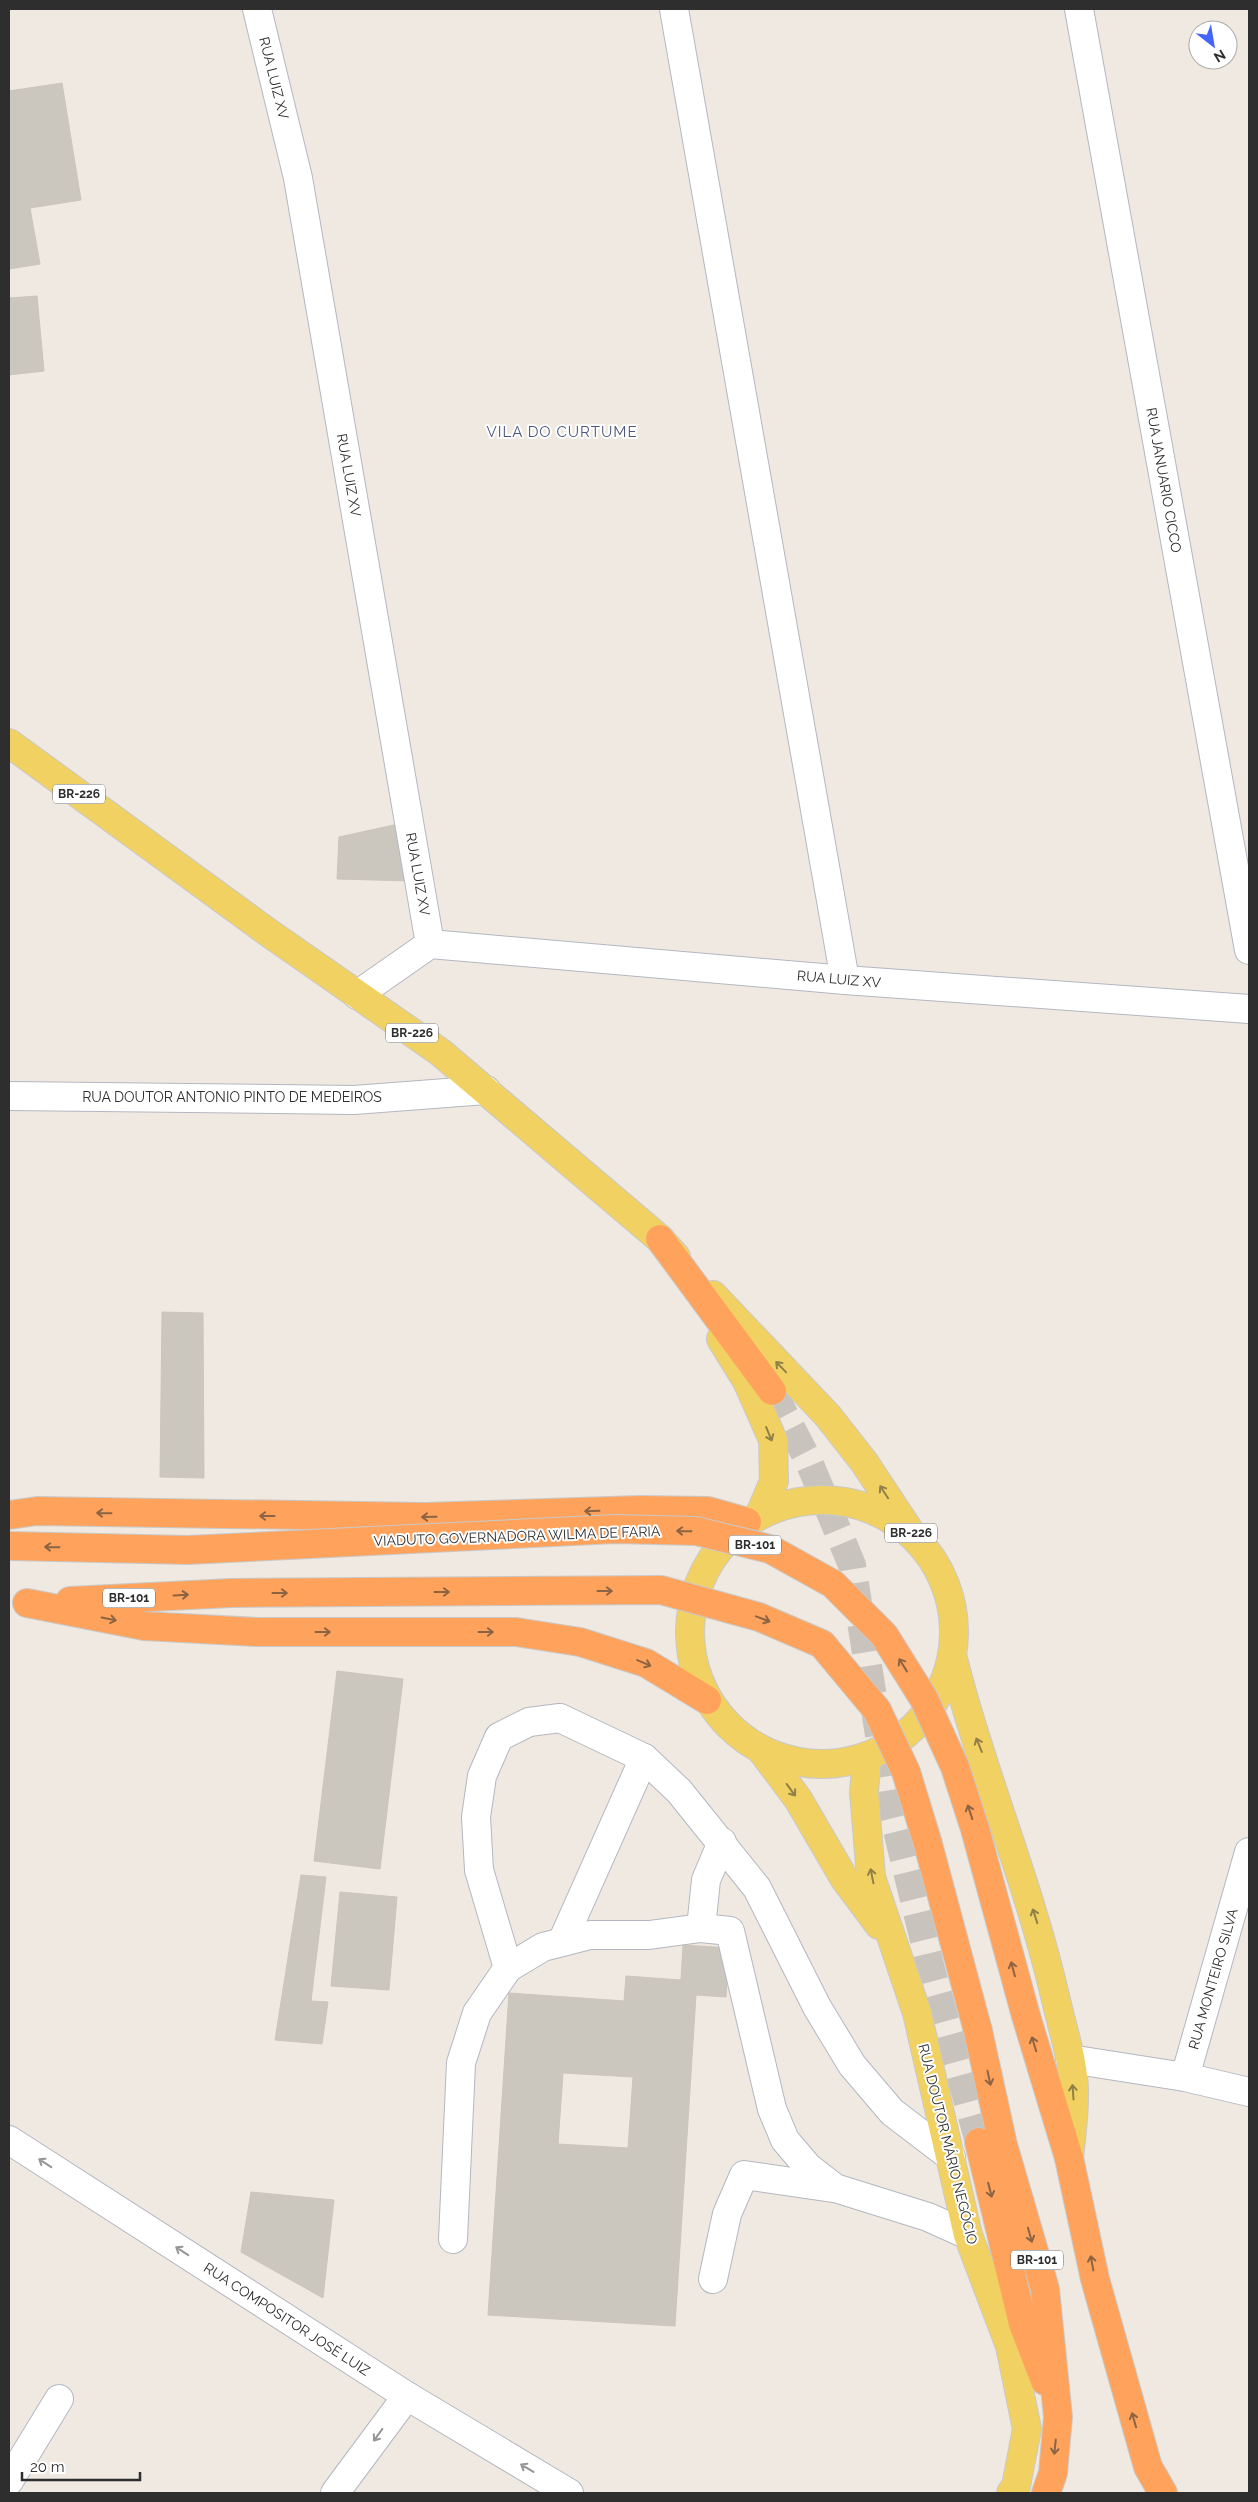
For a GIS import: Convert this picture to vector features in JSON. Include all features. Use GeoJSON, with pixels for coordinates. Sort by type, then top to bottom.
{"type":"FeatureCollection","features":[{"type":"Feature","properties":{"kind":"highway"},"geometry":{"type":"LineString","coordinates":[[660,1239],[772,1390]]}},
{"type":"Feature","properties":{"kind":"highway"},"geometry":{"type":"LineString","coordinates":[[9,1515],[37,1511],[425,1517],[640,1510],[708,1511],[754,1518]]}},
{"type":"Feature","properties":{"kind":"highway","name":"VIADUTO GOVERNADORA WILMA DE FARIA"},"geometry":{"type":"LineString","coordinates":[[9,1546],[188,1550],[615,1529],[696,1531],[770,1548],[833,1584],[884,1635],[924,1699],[955,1767],[975,1829],[1026,2016],[1069,2158]]}},
{"type":"Feature","properties":{"kind":"highway","name":"BR-101"},"geometry":{"type":"LineString","coordinates":[[18,1603],[231,1593],[661,1590],[759,1617],[822,1644],[877,1710],[906,1772],[928,1844],[978,2031],[1003,2145],[1045,2289],[1058,2417],[1053,2473],[1046,2493]]}},
{"type":"Feature","properties":{"kind":"highway"},"geometry":{"type":"LineString","coordinates":[[18,1603],[144,1626],[258,1632],[516,1632],[580,1642],[646,1663],[707,1700]]}},
{"type":"Feature","properties":{"kind":"highway"},"geometry":{"type":"LineString","coordinates":[[979,2142],[1023,2324],[1058,2417]]}},
{"type":"Feature","properties":{"kind":"highway","name":"BR-101"},"geometry":{"type":"LineString","coordinates":[[1069,2158],[1095,2279],[1148,2467],[1163,2493]]}},
{"type":"Feature","properties":{"kind":"main road","name":"BR-226"},"geometry":{"type":"LineString","coordinates":[[9,743],[440,1052],[660,1239],[828,1416],[864,1462],[946,1583],[953,1606],[955,1637],[952,1655],[938,1695],[921,1720],[899,1739],[867,1756],[832,1764],[796,1762],[762,1751],[732,1731],[707,1700],[692,1663],[689,1623],[698,1584],[718,1549],[754,1518],[774,1481],[773,1440],[747,1382],[660,1239]]}},
{"type":"Feature","properties":{"kind":"main road","name":"BR-226"},"geometry":{"type":"LineString","coordinates":[[754,1518],[811,1499],[865,1506],[911,1533]]}},
{"type":"Feature","properties":{"kind":"main road"},"geometry":{"type":"LineString","coordinates":[[952,1655],[968,1717],[985,1761],[1043,1943],[1070,2059],[1074,2096],[1069,2158]]}},
{"type":"Feature","properties":{"kind":"main road","name":"RUA DOUTOR MÁRIO NEGÓCIO"},"geometry":{"type":"LineString","coordinates":[[762,1751],[798,1799],[844,1878],[890,1940]]}},
{"type":"Feature","properties":{"kind":"main road","name":"RUA DOUTOR MÁRIO NEGÓCIO"},"geometry":{"type":"LineString","coordinates":[[867,1756],[864,1792],[871,1877],[890,1940],[916,2013],[952,2157],[968,2235],[1010,2346],[1027,2429],[1016,2486],[1011,2493]]}},
{"type":"Feature","properties":{"kind":"street","name":"RUA LUIZ XV"},"geometry":{"type":"LineString","coordinates":[[257,9],[298,178],[430,944],[845,980],[1249,1009]]}},
{"type":"Feature","properties":{"kind":"street"},"geometry":{"type":"LineString","coordinates":[[674,9],[845,980]]}},
{"type":"Feature","properties":{"kind":"street","name":"RUA JANUARIO CICCO"},"geometry":{"type":"LineString","coordinates":[[1079,9],[1249,950]]}},
{"type":"Feature","properties":{"kind":"street"},"geometry":{"type":"LineString","coordinates":[[358,995],[430,944]]}},
{"type":"Feature","properties":{"kind":"street","name":"RUA DOUTOR ANTONIO PINTO DE MEDEIROS"},"geometry":{"type":"LineString","coordinates":[[9,1096],[354,1100],[486,1090]]}},
{"type":"Feature","properties":{"kind":"street"},"geometry":{"type":"LineString","coordinates":[[508,1968],[479,1870],[476,1818],[482,1776],[499,1737],[529,1722],[560,1718],[644,1758],[680,1791],[757,1888],[817,2007],[852,2065],[892,2112],[952,2157]]}},
{"type":"Feature","properties":{"kind":"street"},"geometry":{"type":"LineString","coordinates":[[562,1942],[644,1758]]}},
{"type":"Feature","properties":{"kind":"street"},"geometry":{"type":"LineString","coordinates":[[701,1928],[706,1880],[722,1842]]}},
{"type":"Feature","properties":{"kind":"street","name":"RUA MONTEIRO SILVA"},"geometry":{"type":"LineString","coordinates":[[1185,2077],[1249,1852]]}},
{"type":"Feature","properties":{"kind":"street"},"geometry":{"type":"LineString","coordinates":[[453,2239],[461,2063],[478,2013],[508,1968],[543,1946],[590,1935],[649,1935],[701,1928],[730,1930],[772,2109],[786,2140],[808,2167],[834,2188]]}},
{"type":"Feature","properties":{"kind":"street"},"geometry":{"type":"LineString","coordinates":[[1070,2059],[1185,2077],[1249,2092]]}},
{"type":"Feature","properties":{"kind":"street","name":"RUA COMPOSITOR JOSÉ LUIZ"},"geometry":{"type":"LineString","coordinates":[[9,2140],[407,2396],[569,2493]]}},
{"type":"Feature","properties":{"kind":"street"},"geometry":{"type":"LineString","coordinates":[[713,2279],[727,2214],[744,2175],[834,2188],[928,2217],[968,2235]]}},
{"type":"Feature","properties":{"kind":"street"},"geometry":{"type":"LineString","coordinates":[[335,2493],[407,2396]]}},
{"type":"Feature","properties":{"kind":"street"},"geometry":{"type":"LineString","coordinates":[[9,2481],[59,2399]]}},
{"type":"Feature","properties":{"kind":"building"},"geometry":{"type":"Polygon","coordinates":[[[62,83],[81,200],[30,208],[40,264],[9,269],[9,91],[62,83]]]}},
{"type":"Feature","properties":{"kind":"building"},"geometry":{"type":"Polygon","coordinates":[[[37,296],[44,371],[9,375],[9,298],[37,296]]]}},
{"type":"Feature","properties":{"kind":"building"},"geometry":{"type":"Polygon","coordinates":[[[403,823],[411,881],[337,879],[339,837],[403,823]]]}},
{"type":"Feature","properties":{"kind":"building"},"geometry":{"type":"Polygon","coordinates":[[[162,1312],[203,1313],[204,1478],[160,1477],[162,1312]]]}},
{"type":"Feature","properties":{"kind":"building"},"geometry":{"type":"Polygon","coordinates":[[[337,1671],[403,1679],[380,1869],[314,1861],[337,1671]]]}},
{"type":"Feature","properties":{"kind":"building"},"geometry":{"type":"Polygon","coordinates":[[[301,1875],[326,1877],[311,2001],[328,2002],[322,2044],[275,2040],[301,1875]]]}},
{"type":"Feature","properties":{"kind":"building"},"geometry":{"type":"Polygon","coordinates":[[[340,1892],[397,1897],[389,1990],[331,1986],[340,1892]]]}},
{"type":"Feature","properties":{"kind":"building"},"geometry":{"type":"Polygon","coordinates":[[[683,1945],[729,1948],[726,1997],[696,1995],[675,2326],[488,2315],[509,1993],[624,2001],[626,1976],[681,1980],[683,1945]],[[563,2073],[558,2144],[628,2148],[633,2077],[563,2073]]]}},
{"type":"Feature","properties":{"kind":"building"},"geometry":{"type":"Polygon","coordinates":[[[251,2192],[334,2200],[323,2298],[241,2252],[251,2192]]]}},
{"type":"Feature","properties":{"kind":"tunnel"},"geometry":{"type":"LineString","coordinates":[[772,1391],[809,1462],[852,1565],[889,1798],[931,1969],[979,2142]]}},
{"type":"Feature","properties":{"kind":"district","name":"VILA DO CURTUME"},"geometry":{"type":"Point","coordinates":[562,432]}}]}
